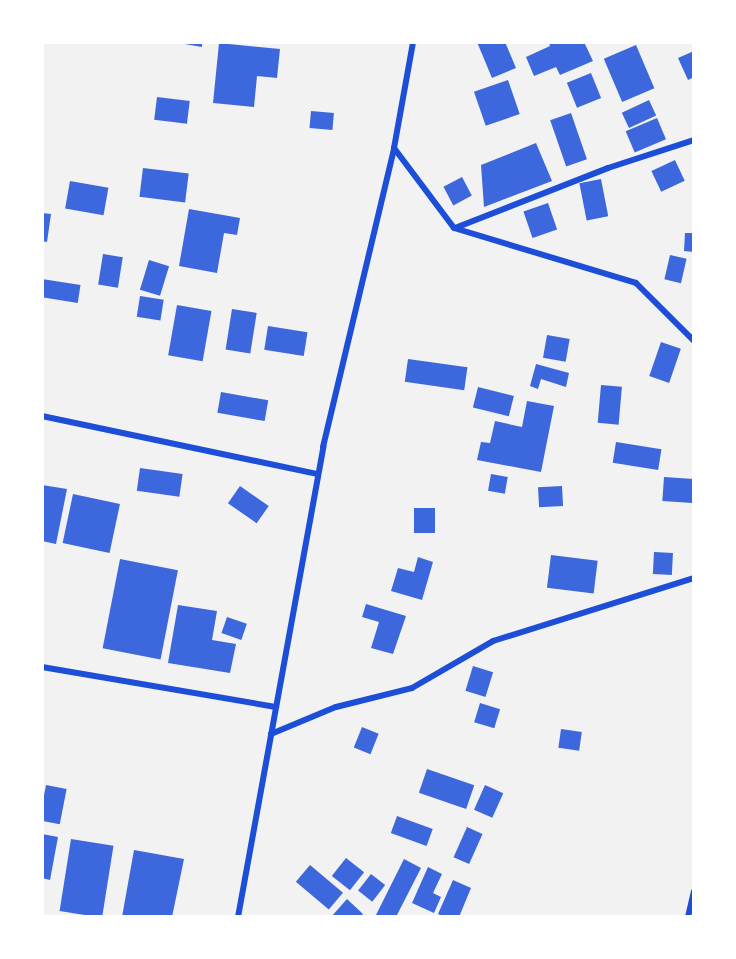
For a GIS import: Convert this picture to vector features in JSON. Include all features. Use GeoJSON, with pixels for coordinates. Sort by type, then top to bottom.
{"type":"FeatureCollection","features":[{"type":"Feature","properties":{"kind":"street"},"geometry":{"type":"LineString","coordinates":[[238,917],[318,474],[394,148],[413,42]]}},
{"type":"Feature","properties":{"kind":"street"},"geometry":{"type":"LineString","coordinates":[[454,228],[608,168],[694,140]]}},
{"type":"Feature","properties":{"kind":"street"},"geometry":{"type":"LineString","coordinates":[[394,148],[454,228],[636,283],[694,341]]}},
{"type":"Feature","properties":{"kind":"street"},"geometry":{"type":"LineString","coordinates":[[42,416],[318,474]]}},
{"type":"Feature","properties":{"kind":"street"},"geometry":{"type":"LineString","coordinates":[[271,734],[336,707],[412,687],[494,640],[694,578]]}},
{"type":"Feature","properties":{"kind":"street"},"geometry":{"type":"LineString","coordinates":[[42,667],[276,707]]}},
{"type":"Feature","properties":{"kind":"street"},"geometry":{"type":"LineString","coordinates":[[688,917],[694,891]]}},
{"type":"Feature","properties":{"kind":"building"},"geometry":{"type":"Polygon","coordinates":[[[173,42],[202,42],[202,47],[173,42]]]}},
{"type":"Feature","properties":{"kind":"building"},"geometry":{"type":"Polygon","coordinates":[[[477,42],[505,42],[516,68],[492,78],[477,42]]]}},
{"type":"Feature","properties":{"kind":"building"},"geometry":{"type":"Polygon","coordinates":[[[549,42],[584,42],[593,61],[560,75],[556,67],[534,76],[526,57],[550,46],[549,42]]]}},
{"type":"Feature","properties":{"kind":"building"},"geometry":{"type":"Polygon","coordinates":[[[219,43],[280,49],[277,78],[257,76],[254,107],[213,103],[219,43]]]}},
{"type":"Feature","properties":{"kind":"building"},"geometry":{"type":"Polygon","coordinates":[[[636,45],[654,88],[622,102],[604,59],[636,45]]]}},
{"type":"Feature","properties":{"kind":"building"},"geometry":{"type":"Polygon","coordinates":[[[694,51],[694,77],[688,80],[678,58],[694,51]]]}},
{"type":"Feature","properties":{"kind":"building"},"geometry":{"type":"Polygon","coordinates":[[[591,73],[601,98],[577,108],[567,83],[591,73]]]}},
{"type":"Feature","properties":{"kind":"building"},"geometry":{"type":"Polygon","coordinates":[[[508,80],[520,114],[486,126],[474,92],[508,80]]]}},
{"type":"Feature","properties":{"kind":"building"},"geometry":{"type":"Polygon","coordinates":[[[157,97],[190,101],[187,124],[154,120],[157,97]]]}},
{"type":"Feature","properties":{"kind":"building"},"geometry":{"type":"Polygon","coordinates":[[[649,100],[656,115],[629,128],[622,113],[649,100]]]}},
{"type":"Feature","properties":{"kind":"building"},"geometry":{"type":"Polygon","coordinates":[[[311,111],[334,113],[332,130],[310,128],[311,111]]]}},
{"type":"Feature","properties":{"kind":"building"},"geometry":{"type":"Polygon","coordinates":[[[571,113],[587,159],[566,166],[550,120],[571,113]]]}},
{"type":"Feature","properties":{"kind":"building"},"geometry":{"type":"Polygon","coordinates":[[[657,118],[666,139],[635,152],[626,131],[657,118]]]}},
{"type":"Feature","properties":{"kind":"building"},"geometry":{"type":"Polygon","coordinates":[[[536,143],[552,181],[484,207],[481,165],[536,143]]]}},
{"type":"Feature","properties":{"kind":"building"},"geometry":{"type":"Polygon","coordinates":[[[675,160],[685,181],[661,192],[651,171],[675,160]]]}},
{"type":"Feature","properties":{"kind":"building"},"geometry":{"type":"Polygon","coordinates":[[[143,168],[189,174],[185,202],[139,197],[143,168]]]}},
{"type":"Feature","properties":{"kind":"building"},"geometry":{"type":"Polygon","coordinates":[[[462,177],[472,196],[453,205],[443,187],[462,177]]]}},
{"type":"Feature","properties":{"kind":"building"},"geometry":{"type":"Polygon","coordinates":[[[601,179],[608,216],[587,220],[579,183],[601,179]]]}},
{"type":"Feature","properties":{"kind":"building"},"geometry":{"type":"Polygon","coordinates":[[[70,181],[108,188],[104,215],[65,209],[70,181]]]}},
{"type":"Feature","properties":{"kind":"building"},"geometry":{"type":"Polygon","coordinates":[[[548,203],[557,229],[533,238],[523,211],[548,203]]]}},
{"type":"Feature","properties":{"kind":"building"},"geometry":{"type":"Polygon","coordinates":[[[189,209],[240,218],[237,235],[224,233],[217,273],[179,266],[189,209]]]}},
{"type":"Feature","properties":{"kind":"building"},"geometry":{"type":"Polygon","coordinates":[[[42,213],[51,214],[47,242],[42,241],[42,213]]]}},
{"type":"Feature","properties":{"kind":"building"},"geometry":{"type":"Polygon","coordinates":[[[685,233],[694,233],[694,252],[684,251],[685,233]]]}},
{"type":"Feature","properties":{"kind":"building"},"geometry":{"type":"Polygon","coordinates":[[[103,254],[123,257],[118,288],[98,285],[103,254]]]}},
{"type":"Feature","properties":{"kind":"building"},"geometry":{"type":"Polygon","coordinates":[[[670,255],[687,259],[681,283],[664,279],[670,255]]]}},
{"type":"Feature","properties":{"kind":"building"},"geometry":{"type":"Polygon","coordinates":[[[149,260],[169,266],[160,296],[140,290],[149,260]]]}},
{"type":"Feature","properties":{"kind":"building"},"geometry":{"type":"Polygon","coordinates":[[[42,279],[81,285],[78,303],[42,297],[42,279]]]}},
{"type":"Feature","properties":{"kind":"building"},"geometry":{"type":"Polygon","coordinates":[[[140,296],[164,300],[160,320],[137,317],[140,296]]]}},
{"type":"Feature","properties":{"kind":"building"},"geometry":{"type":"Polygon","coordinates":[[[177,305],[211,311],[203,361],[168,355],[177,305]]]}},
{"type":"Feature","properties":{"kind":"building"},"geometry":{"type":"Polygon","coordinates":[[[232,309],[257,313],[250,353],[226,349],[232,309]]]}},
{"type":"Feature","properties":{"kind":"building"},"geometry":{"type":"Polygon","coordinates":[[[268,326],[308,332],[304,356],[264,350],[268,326]]]}},
{"type":"Feature","properties":{"kind":"building"},"geometry":{"type":"Polygon","coordinates":[[[547,335],[570,339],[566,362],[543,358],[547,335]]]}},
{"type":"Feature","properties":{"kind":"building"},"geometry":{"type":"Polygon","coordinates":[[[661,342],[681,349],[669,383],[649,376],[661,342]]]}},
{"type":"Feature","properties":{"kind":"building"},"geometry":{"type":"Polygon","coordinates":[[[408,359],[467,367],[464,390],[405,382],[408,359]]]}},
{"type":"Feature","properties":{"kind":"building"},"geometry":{"type":"Polygon","coordinates":[[[536,364],[569,373],[566,387],[541,379],[538,389],[530,386],[536,364]]]}},
{"type":"Feature","properties":{"kind":"building"},"geometry":{"type":"Polygon","coordinates":[[[601,385],[622,387],[619,425],[598,423],[601,385]]]}},
{"type":"Feature","properties":{"kind":"building"},"geometry":{"type":"Polygon","coordinates":[[[478,387],[514,396],[509,416],[473,407],[478,387]]]}},
{"type":"Feature","properties":{"kind":"building"},"geometry":{"type":"Polygon","coordinates":[[[221,392],[268,400],[265,421],[217,413],[221,392]]]}},
{"type":"Feature","properties":{"kind":"building"},"geometry":{"type":"Polygon","coordinates":[[[527,401],[554,406],[541,472],[477,460],[481,442],[490,443],[495,421],[522,427],[527,401]]]}},
{"type":"Feature","properties":{"kind":"building"},"geometry":{"type":"Polygon","coordinates":[[[616,442],[661,449],[658,470],[613,463],[616,442]]]}},
{"type":"Feature","properties":{"kind":"building"},"geometry":{"type":"Polygon","coordinates":[[[140,468],[183,474],[179,497],[137,491],[140,468]]]}},
{"type":"Feature","properties":{"kind":"building"},"geometry":{"type":"Polygon","coordinates":[[[491,474],[508,477],[505,494],[488,491],[491,474]]]}},
{"type":"Feature","properties":{"kind":"building"},"geometry":{"type":"Polygon","coordinates":[[[664,477],[694,479],[692,503],[662,501],[664,477]]]}},
{"type":"Feature","properties":{"kind":"building"},"geometry":{"type":"Polygon","coordinates":[[[42,485],[67,489],[56,544],[42,541],[42,485]]]}},
{"type":"Feature","properties":{"kind":"building"},"geometry":{"type":"Polygon","coordinates":[[[240,486],[269,506],[257,523],[228,503],[240,486]]]}},
{"type":"Feature","properties":{"kind":"building"},"geometry":{"type":"Polygon","coordinates":[[[562,486],[563,506],[539,507],[538,487],[562,486]]]}},
{"type":"Feature","properties":{"kind":"building"},"geometry":{"type":"Polygon","coordinates":[[[73,494],[120,504],[110,553],[63,543],[73,494]]]}},
{"type":"Feature","properties":{"kind":"building"},"geometry":{"type":"Polygon","coordinates":[[[414,508],[435,508],[435,533],[414,533],[414,508]]]}},
{"type":"Feature","properties":{"kind":"building"},"geometry":{"type":"Polygon","coordinates":[[[654,552],[673,553],[672,575],[653,574],[654,552]]]}},
{"type":"Feature","properties":{"kind":"building"},"geometry":{"type":"Polygon","coordinates":[[[551,555],[598,561],[594,593],[547,588],[551,555]]]}},
{"type":"Feature","properties":{"kind":"building"},"geometry":{"type":"Polygon","coordinates":[[[418,557],[433,562],[422,600],[391,591],[398,568],[414,572],[418,557]]]}},
{"type":"Feature","properties":{"kind":"building"},"geometry":{"type":"Polygon","coordinates":[[[120,559],[178,570],[161,660],[103,648],[120,559]]]}},
{"type":"Feature","properties":{"kind":"building"},"geometry":{"type":"Polygon","coordinates":[[[366,604],[406,616],[393,654],[371,648],[379,622],[362,617],[366,604]]]}},
{"type":"Feature","properties":{"kind":"building"},"geometry":{"type":"Polygon","coordinates":[[[178,605],[217,611],[212,640],[236,644],[230,673],[168,663],[178,605]]]}},
{"type":"Feature","properties":{"kind":"building"},"geometry":{"type":"Polygon","coordinates":[[[227,617],[247,624],[241,640],[221,633],[227,617]]]}},
{"type":"Feature","properties":{"kind":"building"},"geometry":{"type":"Polygon","coordinates":[[[473,666],[493,672],[485,697],[465,691],[473,666]]]}},
{"type":"Feature","properties":{"kind":"building"},"geometry":{"type":"Polygon","coordinates":[[[480,703],[500,709],[494,728],[474,722],[480,703]]]}},
{"type":"Feature","properties":{"kind":"building"},"geometry":{"type":"Polygon","coordinates":[[[362,727],[379,734],[370,754],[354,747],[362,727]]]}},
{"type":"Feature","properties":{"kind":"building"},"geometry":{"type":"Polygon","coordinates":[[[561,729],[582,732],[579,751],[558,748],[561,729]]]}},
{"type":"Feature","properties":{"kind":"building"},"geometry":{"type":"Polygon","coordinates":[[[427,769],[474,785],[466,809],[419,793],[427,769]]]}},
{"type":"Feature","properties":{"kind":"building"},"geometry":{"type":"Polygon","coordinates":[[[46,785],[67,789],[60,824],[42,821],[46,785]]]}},
{"type":"Feature","properties":{"kind":"building"},"geometry":{"type":"Polygon","coordinates":[[[485,785],[503,793],[492,818],[474,810],[485,785]]]}},
{"type":"Feature","properties":{"kind":"building"},"geometry":{"type":"Polygon","coordinates":[[[397,816],[433,829],[427,846],[391,833],[397,816]]]}},
{"type":"Feature","properties":{"kind":"building"},"geometry":{"type":"Polygon","coordinates":[[[467,827],[483,834],[469,864],[454,857],[467,827]]]}},
{"type":"Feature","properties":{"kind":"building"},"geometry":{"type":"Polygon","coordinates":[[[42,834],[58,837],[50,880],[42,878],[42,834]]]}},
{"type":"Feature","properties":{"kind":"building"},"geometry":{"type":"Polygon","coordinates":[[[71,839],[113,846],[102,917],[60,911],[71,839]]]}},
{"type":"Feature","properties":{"kind":"building"},"geometry":{"type":"Polygon","coordinates":[[[134,850],[184,859],[172,917],[122,917],[134,850]]]}},
{"type":"Feature","properties":{"kind":"building"},"geometry":{"type":"Polygon","coordinates":[[[346,858],[364,872],[350,890],[332,876],[346,858]]]}},
{"type":"Feature","properties":{"kind":"building"},"geometry":{"type":"Polygon","coordinates":[[[404,859],[421,868],[396,917],[375,917],[404,859]]]}},
{"type":"Feature","properties":{"kind":"building"},"geometry":{"type":"Polygon","coordinates":[[[310,865],[343,893],[329,909],[296,882],[310,865]]]}},
{"type":"Feature","properties":{"kind":"building"},"geometry":{"type":"Polygon","coordinates":[[[428,867],[442,874],[433,893],[441,897],[434,913],[412,903],[428,867]]]}},
{"type":"Feature","properties":{"kind":"building"},"geometry":{"type":"Polygon","coordinates":[[[371,874],[385,885],[372,902],[358,891],[371,874]]]}},
{"type":"Feature","properties":{"kind":"building"},"geometry":{"type":"Polygon","coordinates":[[[453,880],[471,888],[459,917],[444,917],[438,914],[453,880]]]}},
{"type":"Feature","properties":{"kind":"building"},"geometry":{"type":"Polygon","coordinates":[[[347,899],[363,914],[360,917],[331,917],[347,899]]]}}]}
